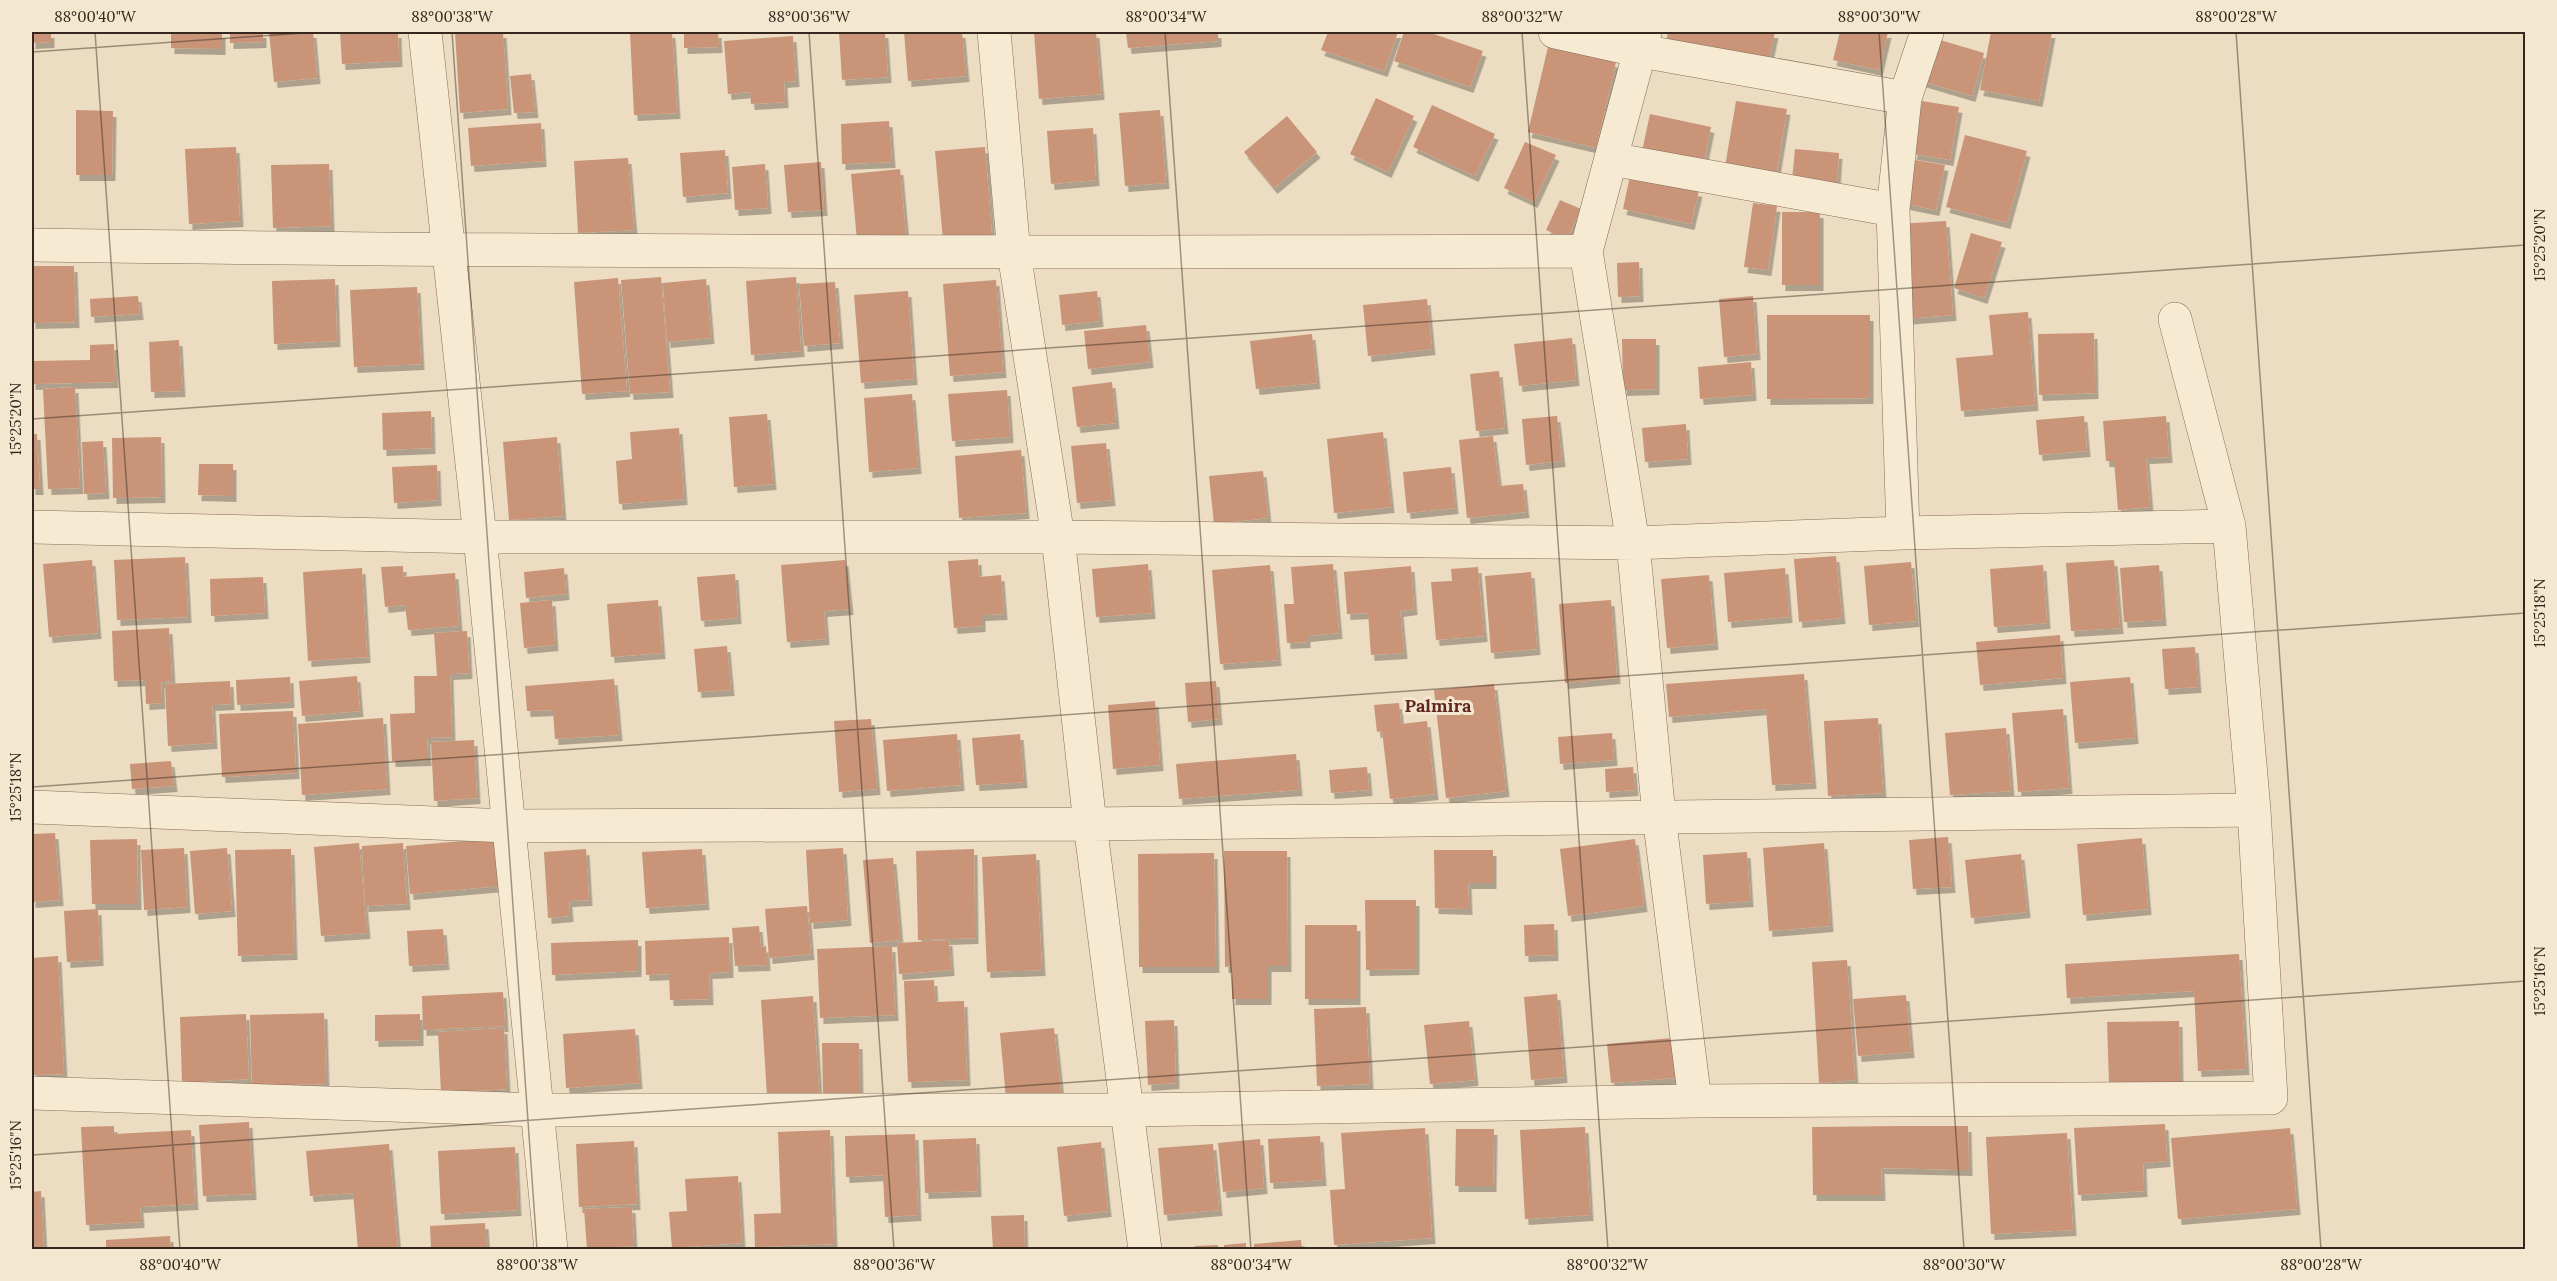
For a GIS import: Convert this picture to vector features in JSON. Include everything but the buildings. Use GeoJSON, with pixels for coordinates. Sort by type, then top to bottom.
{"type":"FeatureCollection","features":[{"type":"Feature","properties":{"kind":"street"},"geometry":{"type":"LineString","coordinates":[[424,32],[480,537],[551,1250]]}},
{"type":"Feature","properties":{"kind":"street"},"geometry":{"type":"LineString","coordinates":[[994,32],[1014,253],[1058,537],[1090,824],[1129,1110],[1145,1250]]}},
{"type":"Feature","properties":{"kind":"street"},"geometry":{"type":"LineString","coordinates":[[1555,32],[1643,41],[1905,98]]}},
{"type":"Feature","properties":{"kind":"street"},"geometry":{"type":"LineString","coordinates":[[1903,533],[1893,210],[1905,98],[1927,32]]}},
{"type":"Feature","properties":{"kind":"street"},"geometry":{"type":"LineString","coordinates":[[1643,41],[1586,251],[1633,543],[1659,816],[1695,1101]]}},
{"type":"Feature","properties":{"kind":"street"},"geometry":{"type":"LineString","coordinates":[[1611,159],[1893,210]]}},
{"type":"Feature","properties":{"kind":"street"},"geometry":{"type":"LineString","coordinates":[[32,245],[449,251],[1014,253],[1586,251]]}},
{"type":"Feature","properties":{"kind":"street"},"geometry":{"type":"LineString","coordinates":[[32,1093],[537,1110],[1129,1110],[1695,1101],[2271,1098],[2254,810],[2229,526],[2175,319]]}},
{"type":"Feature","properties":{"kind":"street"},"geometry":{"type":"LineString","coordinates":[[32,527],[480,537],[1058,537],[1633,543],[1903,533],[2229,526]]}},
{"type":"Feature","properties":{"kind":"street"},"geometry":{"type":"LineString","coordinates":[[32,807],[509,826],[1090,824],[2254,810]]}},
{"type":"Feature","properties":{"kind":"district","name":"Palmira"},"geometry":{"type":"Point","coordinates":[1438,705]}}]}
